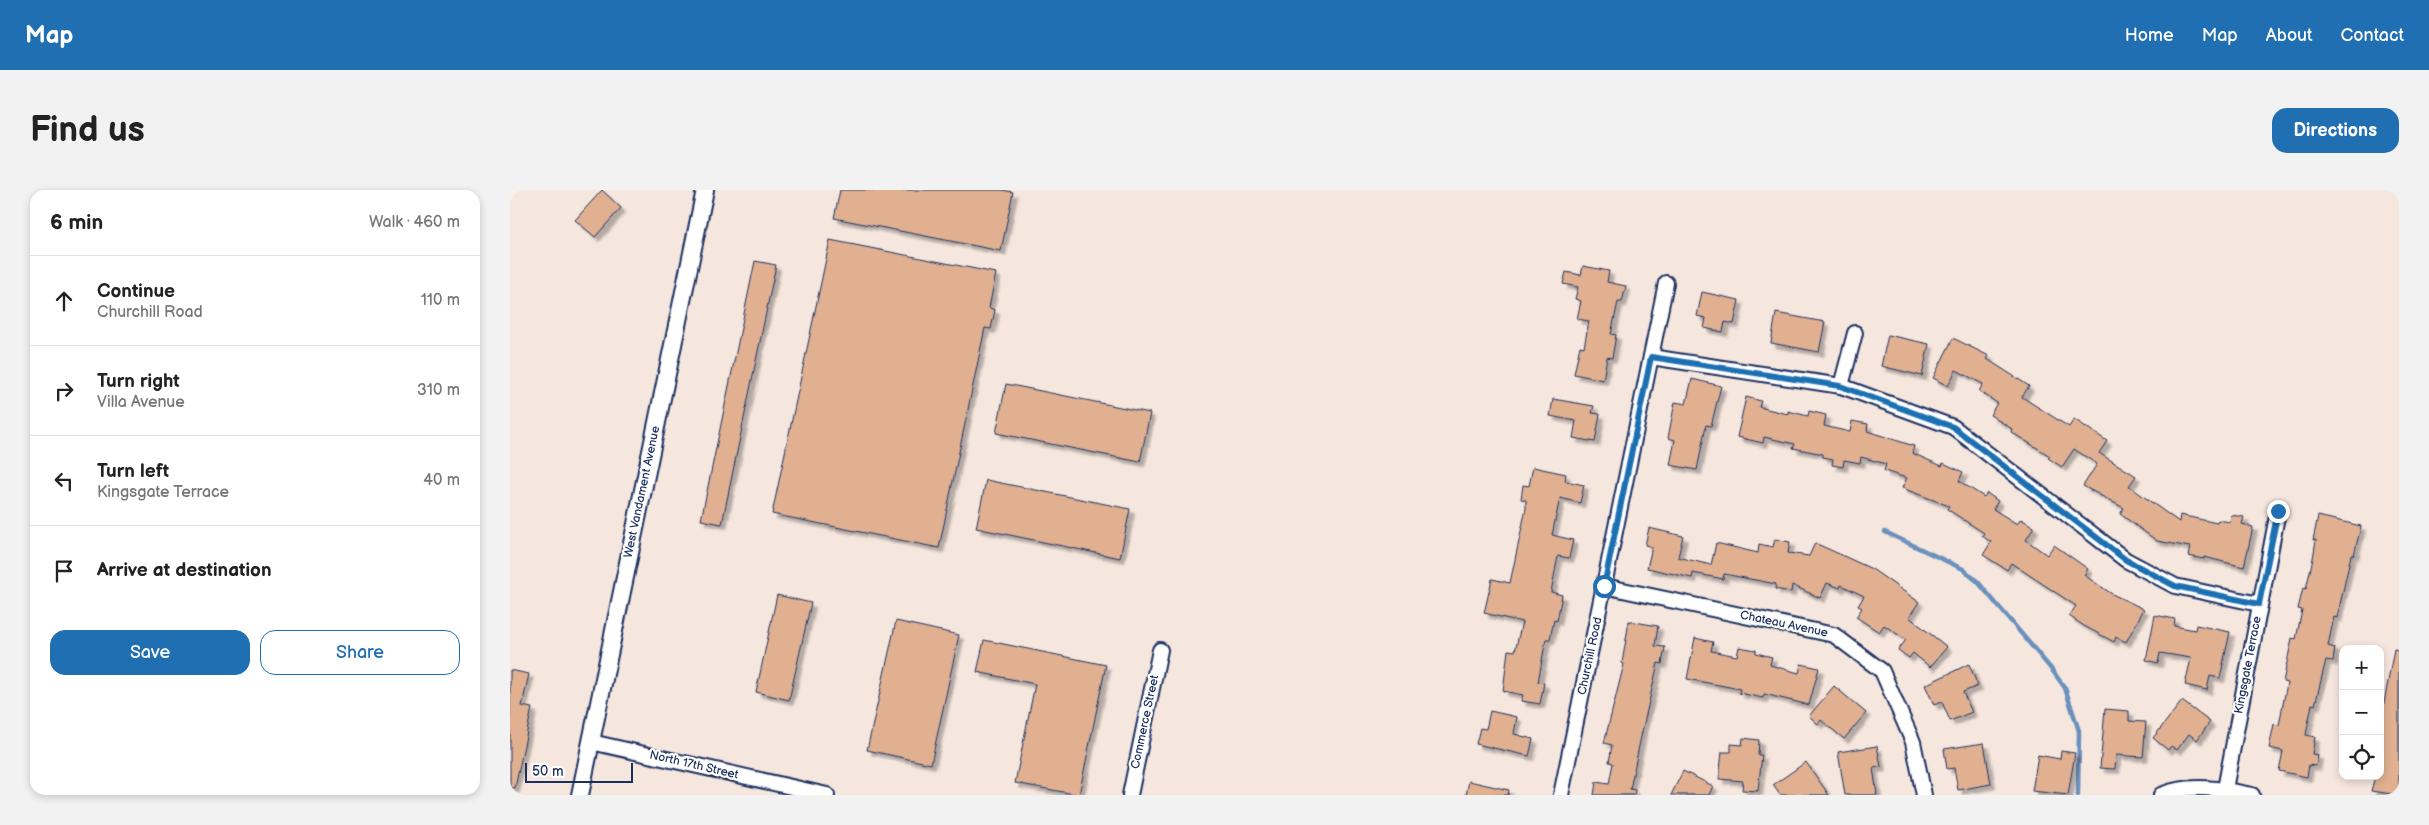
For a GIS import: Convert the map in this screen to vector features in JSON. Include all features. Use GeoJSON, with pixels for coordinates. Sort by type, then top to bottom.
{"type":"FeatureCollection","features":[{"type":"Feature","properties":{"kind":"street","name":"West Vandament Avenue"},"geometry":{"type":"LineString","coordinates":[[580,795],[705,190]]}},
{"type":"Feature","properties":{"kind":"street","name":"Churchill Road"},"geometry":{"type":"LineString","coordinates":[[1561,795],[1666,283]]}},
{"type":"Feature","properties":{"kind":"street"},"geometry":{"type":"LineString","coordinates":[[1840,386],[1855,333]]}},
{"type":"Feature","properties":{"kind":"street"},"geometry":{"type":"LineString","coordinates":[[1651,357],[1840,386],[1953,427],[2126,560],[2175,586],[2259,604]]}},
{"type":"Feature","properties":{"kind":"street","name":"Kingsgate Terrace"},"geometry":{"type":"LineString","coordinates":[[2225,789],[2278,511]]}},
{"type":"Feature","properties":{"kind":"street","name":"Chateau Avenue"},"geometry":{"type":"LineString","coordinates":[[1604,586],[1834,635],[1882,671],[1914,742],[1924,795]]}},
{"type":"Feature","properties":{"kind":"street","name":"Commerce Street"},"geometry":{"type":"LineString","coordinates":[[1130,795],[1160,650]]}},
{"type":"Feature","properties":{"kind":"street","name":"North 17th Street"},"geometry":{"type":"LineString","coordinates":[[590,742],[827,795]]}},
{"type":"Feature","properties":{"kind":"street"},"geometry":{"type":"LineString","coordinates":[[2162,795],[2174,789],[2225,789],[2252,795]]}},
{"type":"Feature","properties":{"kind":"building"},"geometry":{"type":"Polygon","coordinates":[[[602,190],[621,208],[595,237],[575,220],[602,190]]]}},
{"type":"Feature","properties":{"kind":"building"},"geometry":{"type":"Polygon","coordinates":[[[840,190],[1002,190],[1013,192],[1001,251],[834,218],[840,190]]]}},
{"type":"Feature","properties":{"kind":"building"},"geometry":{"type":"Polygon","coordinates":[[[830,240],[996,273],[989,308],[995,310],[991,329],[985,328],[939,548],[772,514],[830,240]]]}},
{"type":"Feature","properties":{"kind":"building"},"geometry":{"type":"Polygon","coordinates":[[[755,261],[776,265],[722,524],[701,520],[755,261]]]}},
{"type":"Feature","properties":{"kind":"building"},"geometry":{"type":"Polygon","coordinates":[[[1583,266],[1609,271],[1607,282],[1626,286],[1622,302],[1618,302],[1611,334],[1616,335],[1612,358],[1607,357],[1603,380],[1574,374],[1580,346],[1584,347],[1589,321],[1577,319],[1581,301],[1575,299],[1578,287],[1563,284],[1566,272],[1581,275],[1583,266]]]}},
{"type":"Feature","properties":{"kind":"building"},"geometry":{"type":"Polygon","coordinates":[[[1702,292],[1739,300],[1734,324],[1725,322],[1723,332],[1704,328],[1706,318],[1697,316],[1702,292]]]}},
{"type":"Feature","properties":{"kind":"building"},"geometry":{"type":"Polygon","coordinates":[[[1776,313],[1825,322],[1819,352],[1771,343],[1776,313]]]}},
{"type":"Feature","properties":{"kind":"building"},"geometry":{"type":"Polygon","coordinates":[[[1888,335],[1929,344],[1922,376],[1881,366],[1888,335]]]}},
{"type":"Feature","properties":{"kind":"building"},"geometry":{"type":"Polygon","coordinates":[[[1953,338],[1989,356],[1987,359],[2029,386],[2022,397],[2069,427],[2074,419],[2107,441],[2099,453],[2136,476],[2129,486],[2179,522],[2180,515],[2217,523],[2218,520],[2230,522],[2231,515],[2244,517],[2242,524],[2253,527],[2244,567],[2204,557],[2204,559],[2188,556],[2190,547],[2157,541],[2120,514],[2124,508],[2083,486],[2097,464],[2074,449],[2062,467],[2048,458],[2050,456],[2011,432],[2012,429],[1990,415],[1997,403],[1979,391],[1983,384],[1956,370],[1948,386],[1933,378],[1953,338]]]}},
{"type":"Feature","properties":{"kind":"building"},"geometry":{"type":"Polygon","coordinates":[[[1692,379],[1721,386],[1711,426],[1706,425],[1697,470],[1670,465],[1675,440],[1668,438],[1675,402],[1686,404],[1692,379]]]}},
{"type":"Feature","properties":{"kind":"building"},"geometry":{"type":"Polygon","coordinates":[[[1006,384],[1150,413],[1140,462],[996,433],[1006,384]]]}},
{"type":"Feature","properties":{"kind":"building"},"geometry":{"type":"Polygon","coordinates":[[[1746,397],[1761,401],[1759,407],[1788,414],[1788,411],[1808,416],[1809,411],[1826,415],[1824,426],[1850,432],[1852,421],[1868,424],[1867,431],[1914,446],[1912,453],[1942,466],[1943,463],[1963,472],[1959,481],[1984,497],[1987,493],[1998,501],[1993,509],[2017,524],[2021,519],[2034,527],[2026,540],[2047,555],[2054,545],[2088,569],[2084,575],[2112,594],[2144,609],[2126,642],[2116,637],[2114,642],[2084,626],[2069,616],[2076,606],[2011,563],[2007,570],[1983,555],[1991,542],[1982,536],[1984,533],[1947,509],[1949,506],[1902,488],[1907,478],[1884,471],[1886,464],[1861,457],[1860,463],[1844,460],[1843,467],[1832,465],[1833,459],[1823,457],[1823,454],[1793,448],[1795,444],[1764,437],[1763,443],[1737,437],[1746,397]]]}},
{"type":"Feature","properties":{"kind":"building"},"geometry":{"type":"Polygon","coordinates":[[[1553,399],[1594,406],[1592,413],[1600,414],[1595,442],[1573,438],[1576,421],[1550,416],[1553,399]]]}},
{"type":"Feature","properties":{"kind":"building"},"geometry":{"type":"Polygon","coordinates":[[[1533,467],[1566,474],[1565,481],[1584,485],[1580,503],[1560,498],[1552,535],[1573,540],[1569,558],[1558,556],[1551,592],[1562,595],[1557,621],[1554,620],[1550,639],[1546,639],[1538,682],[1544,683],[1540,704],[1521,701],[1523,695],[1503,691],[1508,650],[1515,651],[1522,622],[1484,613],[1492,579],[1510,583],[1526,508],[1526,500],[1521,499],[1523,485],[1529,486],[1533,467]]]}},
{"type":"Feature","properties":{"kind":"building"},"geometry":{"type":"Polygon","coordinates":[[[986,480],[1130,509],[1120,558],[976,528],[986,480]]]}},
{"type":"Feature","properties":{"kind":"building"},"geometry":{"type":"Polygon","coordinates":[[[2318,516],[2361,526],[2354,555],[2351,555],[2337,618],[2334,617],[2328,646],[2335,648],[2333,661],[2326,660],[2315,705],[2312,704],[2306,735],[2315,737],[2312,754],[2318,755],[2316,766],[2309,765],[2307,777],[2279,771],[2283,751],[2269,748],[2274,724],[2279,725],[2287,683],[2283,682],[2292,638],[2296,639],[2302,610],[2298,609],[2303,588],[2306,589],[2313,558],[2316,540],[2313,540],[2318,516]]]}},
{"type":"Feature","properties":{"kind":"building"},"geometry":{"type":"Polygon","coordinates":[[[1649,528],[1683,536],[1678,557],[1711,565],[1716,543],[1758,553],[1759,544],[1773,547],[1775,539],[1790,542],[1788,553],[1809,556],[1815,543],[1872,569],[1919,602],[1909,617],[1947,647],[1930,667],[1913,653],[1909,658],[1898,650],[1906,640],[1884,625],[1879,632],[1856,617],[1862,608],[1858,606],[1864,596],[1841,585],[1840,588],[1827,583],[1820,598],[1792,585],[1791,592],[1775,589],[1776,584],[1724,574],[1723,579],[1693,573],[1692,578],[1647,568],[1652,547],[1645,545],[1649,528]]]}},
{"type":"Feature","properties":{"kind":"building"},"geometry":{"type":"Polygon","coordinates":[[[777,595],[811,603],[789,700],[756,692],[777,595]]]}},
{"type":"Feature","properties":{"kind":"building"},"geometry":{"type":"Polygon","coordinates":[[[2155,615],[2175,619],[2174,626],[2195,630],[2196,625],[2230,632],[2220,678],[2210,676],[2207,690],[2185,685],[2191,658],[2160,653],[2158,663],[2146,660],[2155,615]]]}},
{"type":"Feature","properties":{"kind":"building"},"geometry":{"type":"Polygon","coordinates":[[[896,621],[959,635],[931,764],[867,750],[896,621]]]}},
{"type":"Feature","properties":{"kind":"building"},"geometry":{"type":"Polygon","coordinates":[[[1629,621],[1658,626],[1655,646],[1665,647],[1662,664],[1658,663],[1642,732],[1630,789],[1635,790],[1634,795],[1594,795],[1596,782],[1609,784],[1613,763],[1609,762],[1612,745],[1604,743],[1624,664],[1622,663],[1629,621]]]}},
{"type":"Feature","properties":{"kind":"building"},"geometry":{"type":"Polygon","coordinates":[[[1695,638],[1713,642],[1711,651],[1737,656],[1739,647],[1756,650],[1756,653],[1772,657],[1770,665],[1799,673],[1801,664],[1819,668],[1809,705],[1764,694],[1763,698],[1739,693],[1740,689],[1687,679],[1695,638]]]}},
{"type":"Feature","properties":{"kind":"building"},"geometry":{"type":"Polygon","coordinates":[[[984,640],[1106,665],[1079,795],[1015,783],[1035,684],[977,672],[984,640]]]}},
{"type":"Feature","properties":{"kind":"building"},"geometry":{"type":"Polygon","coordinates":[[[2394,649],[2399,650],[2399,795],[2371,791],[2374,780],[2384,780],[2384,703],[2394,649]]]}},
{"type":"Feature","properties":{"kind":"building"},"geometry":{"type":"Polygon","coordinates":[[[1969,664],[1978,686],[1963,692],[1972,712],[1950,721],[1942,702],[1934,705],[1925,685],[1969,664]]]}},
{"type":"Feature","properties":{"kind":"building"},"geometry":{"type":"Polygon","coordinates":[[[510,670],[529,674],[522,706],[532,708],[515,788],[510,788],[510,670]]]}},
{"type":"Feature","properties":{"kind":"building"},"geometry":{"type":"Polygon","coordinates":[[[1834,686],[1866,713],[1844,739],[1821,720],[1818,724],[1809,716],[1834,686]]]}},
{"type":"Feature","properties":{"kind":"building"},"geometry":{"type":"Polygon","coordinates":[[[2182,701],[2210,722],[2197,740],[2189,734],[2177,750],[2171,746],[2168,750],[2153,738],[2182,701]]]}},
{"type":"Feature","properties":{"kind":"building"},"geometry":{"type":"Polygon","coordinates":[[[2105,709],[2129,711],[2129,721],[2146,722],[2143,757],[2116,755],[2115,769],[2100,768],[2105,709]]]}},
{"type":"Feature","properties":{"kind":"building"},"geometry":{"type":"Polygon","coordinates":[[[1490,711],[1517,717],[1514,734],[1533,739],[1529,756],[1476,744],[1480,728],[1486,729],[1490,711]]]}},
{"type":"Feature","properties":{"kind":"building"},"geometry":{"type":"Polygon","coordinates":[[[1743,738],[1759,740],[1758,755],[1762,755],[1758,791],[1742,790],[1743,781],[1719,779],[1722,752],[1731,752],[1731,744],[1742,745],[1743,738]]]}},
{"type":"Feature","properties":{"kind":"building"},"geometry":{"type":"Polygon","coordinates":[[[1984,743],[1991,784],[1958,790],[1954,768],[1947,769],[1944,749],[1984,743]]]}},
{"type":"Feature","properties":{"kind":"building"},"geometry":{"type":"Polygon","coordinates":[[[1877,746],[1881,767],[1873,768],[1877,795],[1845,795],[1838,752],[1877,746]]]}},
{"type":"Feature","properties":{"kind":"building"},"geometry":{"type":"Polygon","coordinates":[[[2061,751],[2075,753],[2068,795],[2032,791],[2038,755],[2060,759],[2061,751]]]}},
{"type":"Feature","properties":{"kind":"building"},"geometry":{"type":"Polygon","coordinates":[[[1806,762],[1829,795],[1780,795],[1773,785],[1806,762]]]}},
{"type":"Feature","properties":{"kind":"building"},"geometry":{"type":"Polygon","coordinates":[[[1683,771],[1713,786],[1709,795],[1671,795],[1683,771]]]}},
{"type":"Feature","properties":{"kind":"building"},"geometry":{"type":"Polygon","coordinates":[[[1469,781],[1509,790],[1508,795],[1466,795],[1469,781]]]}},
{"type":"Feature","properties":{"kind":"waterway"},"geometry":{"type":"LineString","coordinates":[[1885,532],[1963,569],[1978,582],[2052,670],[2065,688],[2079,731],[2078,795]]}},
{"type":"Feature","properties":{"kind":"route"},"geometry":{"type":"LineString","coordinates":[[1604,586],[1651,357],[1840,386],[1953,427],[2126,560],[2175,586],[2259,604],[2278,511]]}}]}
